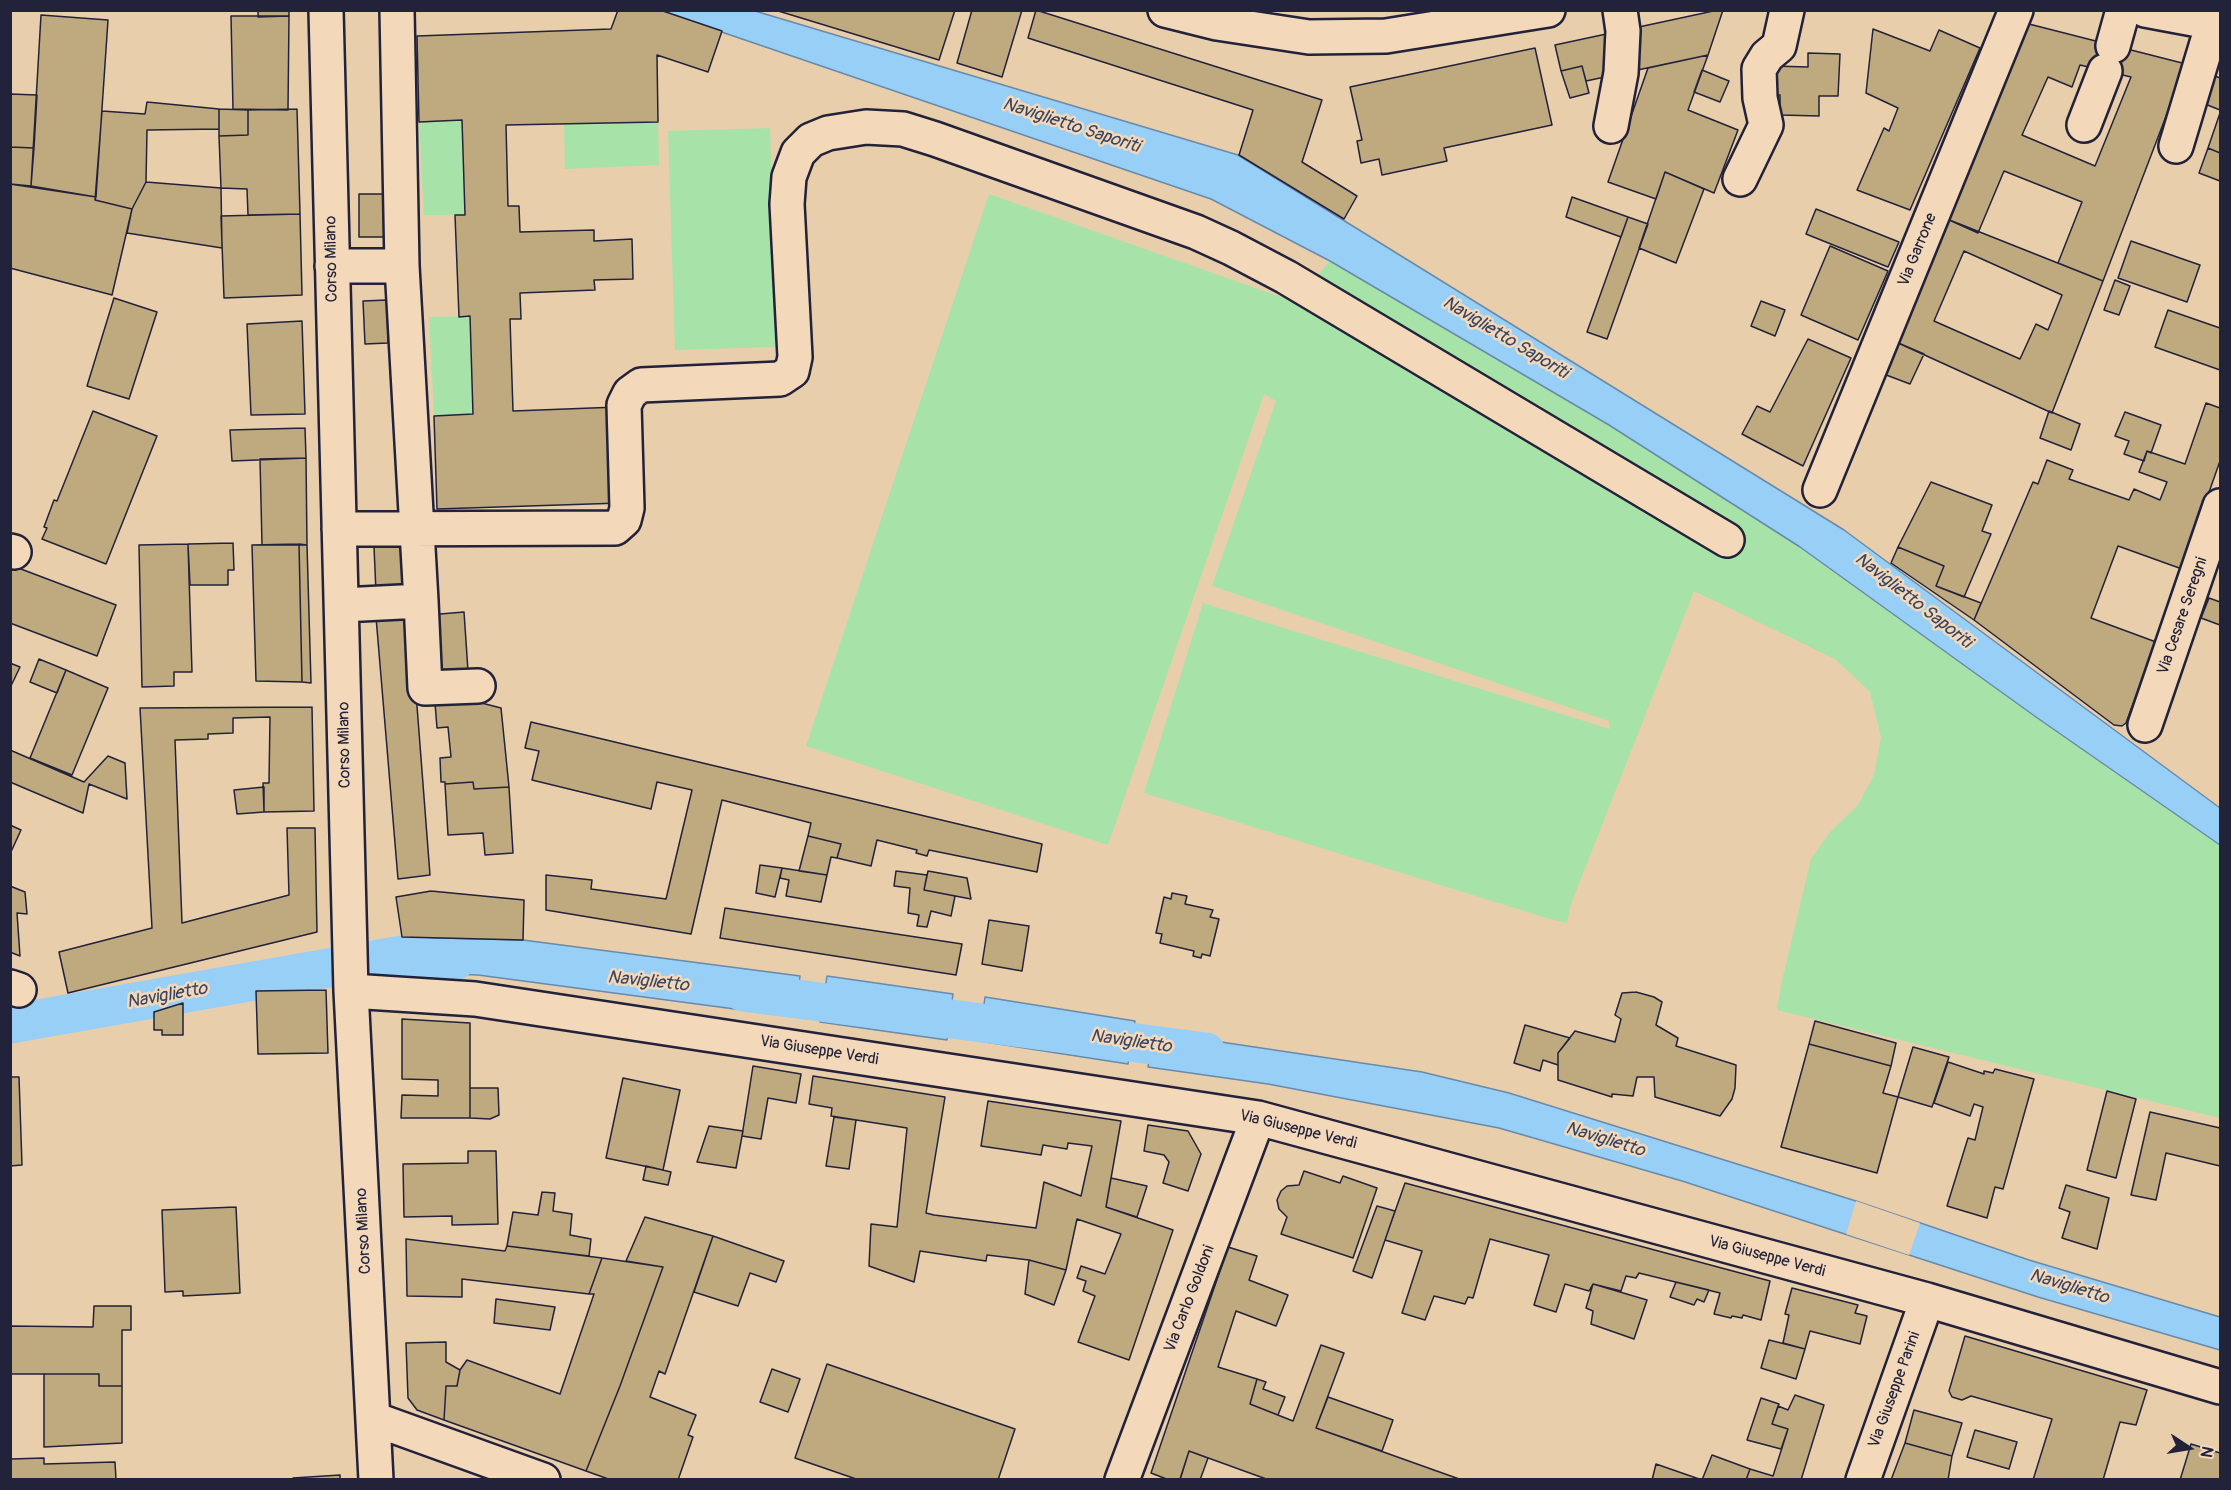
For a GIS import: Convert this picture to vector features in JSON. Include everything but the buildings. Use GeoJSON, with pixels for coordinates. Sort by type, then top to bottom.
{"type":"FeatureCollection","features":[{"type":"Feature","properties":{"kind":"street","name":"Corso Milano"},"geometry":{"type":"LineString","coordinates":[[326,10],[351,989],[376,1479]]}},
{"type":"Feature","properties":{"kind":"street"},"geometry":{"type":"LineString","coordinates":[[396,10],[402,266],[425,688],[478,686]]}},
{"type":"Feature","properties":{"kind":"street"},"geometry":{"type":"LineString","coordinates":[[1165,10],[1216,23],[1310,37],[1386,36],[1548,10]]}},
{"type":"Feature","properties":{"kind":"street"},"geometry":{"type":"LineString","coordinates":[[1611,126],[1621,74],[1623,31],[1620,10]]}},
{"type":"Feature","properties":{"kind":"street"},"geometry":{"type":"LineString","coordinates":[[1740,179],[1766,125],[1760,98],[1759,69],[1767,56],[1779,46],[1787,10]]}},
{"type":"Feature","properties":{"kind":"street","name":"Via Garrone"},"geometry":{"type":"LineString","coordinates":[[1820,490],[2016,10]]}},
{"type":"Feature","properties":{"kind":"street"},"geometry":{"type":"LineString","coordinates":[[2085,125],[2123,10]]}},
{"type":"Feature","properties":{"kind":"street"},"geometry":{"type":"LineString","coordinates":[[2145,10],[2217,23],[2176,146]]}},
{"type":"Feature","properties":{"kind":"street"},"geometry":{"type":"LineString","coordinates":[[339,529],[615,528],[624,519],[627,508],[624,405],[630,393],[641,385],[780,379],[792,371],[795,357],[787,204],[789,177],[798,153],[811,140],[828,133],[866,127],[903,129],[935,139],[1196,232],[1232,248],[1286,276],[1727,540]]}},
{"type":"Feature","properties":{"kind":"street"},"geometry":{"type":"LineString","coordinates":[[332,266],[402,266]]}},
{"type":"Feature","properties":{"kind":"street","name":"Via Cesare Seregni"},"geometry":{"type":"LineString","coordinates":[[2145,726],[2220,506]]}},
{"type":"Feature","properties":{"kind":"street"},"geometry":{"type":"LineString","coordinates":[[342,605],[420,601]]}},
{"type":"Feature","properties":{"kind":"street","name":"Via Giuseppe Verdi"},"geometry":{"type":"LineString","coordinates":[[351,989],[475,999],[1258,1118],[1927,1300],[2220,1387]]}},
{"type":"Feature","properties":{"kind":"street","name":"Via Carlo Goldoni"},"geometry":{"type":"LineString","coordinates":[[1122,1479],[1258,1118]]}},
{"type":"Feature","properties":{"kind":"street","name":"Via Giuseppe Parini"},"geometry":{"type":"LineString","coordinates":[[1863,1479],[1927,1300]]}},
{"type":"Feature","properties":{"kind":"street"},"geometry":{"type":"LineString","coordinates":[[374,1419],[543,1479]]}},
{"type":"Feature","properties":{"kind":"green space"},"geometry":{"type":"Polygon","coordinates":[[[462,120],[465,215],[424,215],[419,122],[462,120]]]}},
{"type":"Feature","properties":{"kind":"green space"},"geometry":{"type":"Polygon","coordinates":[[[658,122],[659,165],[565,169],[564,124],[658,122]]]}},
{"type":"Feature","properties":{"kind":"green space"},"geometry":{"type":"Polygon","coordinates":[[[770,128],[777,347],[675,350],[668,131],[770,128]]]}},
{"type":"Feature","properties":{"kind":"green space"},"geometry":{"type":"Polygon","coordinates":[[[989,194],[1295,302],[1330,261],[1609,425],[1800,547],[2220,845],[2220,1118],[1777,1010],[1811,859],[1831,831],[1858,805],[1874,775],[1881,737],[1870,692],[1835,659],[1694,591],[1571,904],[1567,923],[1144,793],[1203,603],[1610,729],[1609,721],[1212,586],[1276,401],[1264,394],[1108,845],[806,746],[989,194]]]}},
{"type":"Feature","properties":{"kind":"green space"},"geometry":{"type":"Polygon","coordinates":[[[470,316],[473,414],[434,416],[429,317],[470,316]]]}},
{"type":"Feature","properties":{"kind":"water","name":"Naviglietto Saporiti"},"geometry":{"type":"Polygon","coordinates":[[[660,11],[755,11],[1238,155],[1844,530],[2220,808],[2220,845],[2036,717],[1800,547],[1609,425],[1330,261],[1211,199],[660,11]]]}},
{"type":"Feature","properties":{"kind":"water"},"geometry":{"type":"Polygon","coordinates":[[[402,937],[523,940],[800,976],[795,1017],[478,975],[403,972],[402,937]]]}},
{"type":"Feature","properties":{"kind":"water"},"geometry":{"type":"Polygon","coordinates":[[[827,976],[953,994],[947,1040],[820,1022],[827,976]]]}},
{"type":"Feature","properties":{"kind":"water"},"geometry":{"type":"Polygon","coordinates":[[[985,997],[1135,1021],[1128,1064],[979,1041],[985,997]]]}},
{"type":"Feature","properties":{"kind":"water"},"geometry":{"type":"Polygon","coordinates":[[[1154,1032],[1422,1072],[1509,1093],[1856,1201],[2029,1260],[2220,1317],[2220,1350],[2038,1297],[1682,1181],[1499,1128],[1268,1084],[1148,1067],[1154,1032]]]}},
{"type":"Feature","properties":{"kind":"pier"},"geometry":{"type":"Polygon","coordinates":[[[1856,1201],[1920,1223],[1909,1255],[1846,1234],[1856,1201]]]}},
{"type":"Feature","properties":{"kind":"waterway","name":"Naviglietto"},"geometry":{"type":"LineString","coordinates":[[10,1024],[402,955],[455,961]]}},
{"type":"Feature","properties":{"kind":"waterway","name":"Naviglietto"},"geometry":{"type":"LineString","coordinates":[[743,992],[1206,1052]]}}]}
